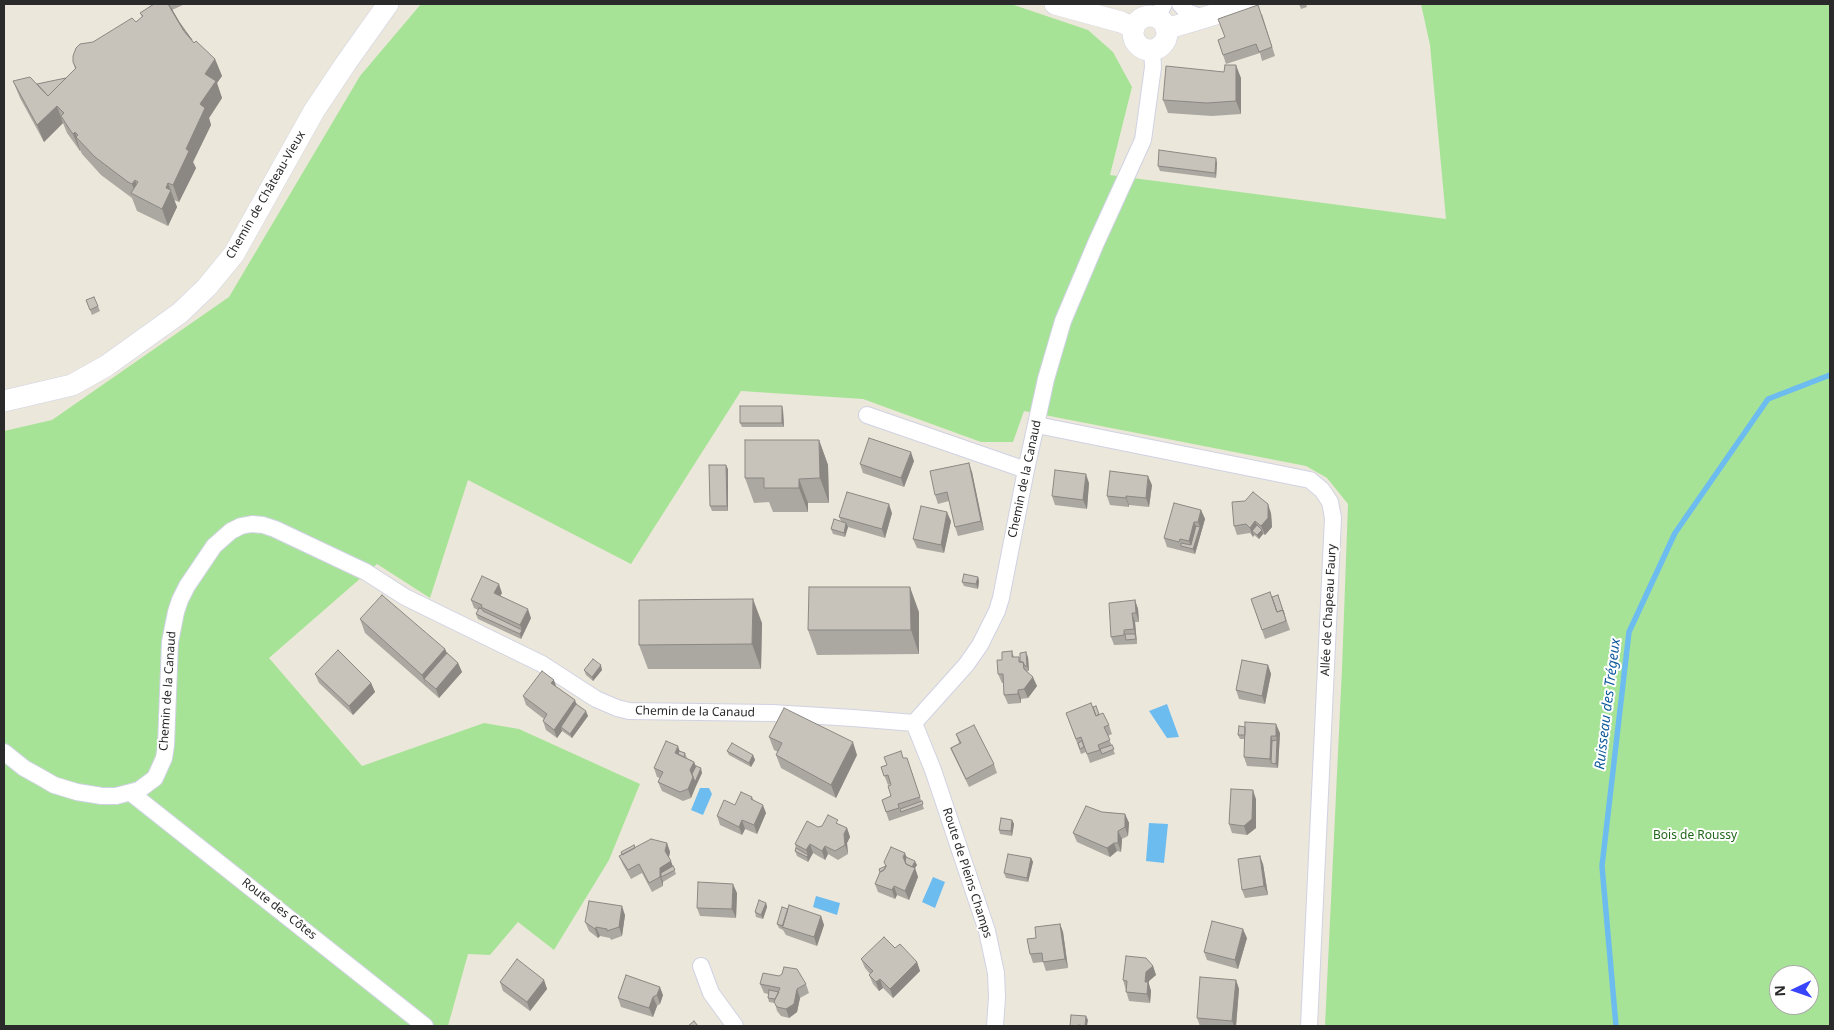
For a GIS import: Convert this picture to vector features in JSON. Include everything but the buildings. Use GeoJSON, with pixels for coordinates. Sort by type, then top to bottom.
{"type":"FeatureCollection","features":[{"type":"Feature","properties":{"kind":"street","name":"Chemin de Château-Vieux"},"geometry":{"type":"LineString","coordinates":[[4,401],[72,385],[106,366],[173,318],[207,287],[234,254],[314,111],[388,4]]}},
{"type":"Feature","properties":{"kind":"street"},"geometry":{"type":"LineString","coordinates":[[1055,4],[1121,22],[1134,28]]}},
{"type":"Feature","properties":{"kind":"street"},"geometry":{"type":"LineString","coordinates":[[1180,4],[1187,12],[1200,18]]}},
{"type":"Feature","properties":{"kind":"street"},"geometry":{"type":"LineString","coordinates":[[1162,17],[1166,38],[1161,47],[1152,50],[1143,49],[1137,44],[1134,36],[1134,28],[1143,18],[1150,16],[1200,18],[1249,4]]}},
{"type":"Feature","properties":{"kind":"street","name":"Chemin de la Canaud"},"geometry":{"type":"LineString","coordinates":[[4,752],[24,768],[54,785],[77,792],[116,796],[131,793],[147,785],[154,778],[164,758],[170,642],[180,600],[187,586],[214,546],[231,531],[241,526],[252,524],[275,529],[366,572],[405,597],[542,664],[560,674],[596,700],[617,708],[629,711],[853,718],[914,724],[966,665],[980,645],[1001,598],[1046,379],[1063,321],[1143,140],[1153,67],[1152,50]]}},
{"type":"Feature","properties":{"kind":"street"},"geometry":{"type":"LineString","coordinates":[[868,415],[1026,470]]}},
{"type":"Feature","properties":{"kind":"street","name":"Allée de Chapeau Faury"},"geometry":{"type":"LineString","coordinates":[[1037,425],[1310,480],[1322,490],[1330,502],[1333,518],[1309,1026]]}},
{"type":"Feature","properties":{"kind":"street","name":"Route de Pleins Champs"},"geometry":{"type":"LineString","coordinates":[[914,724],[934,770],[987,931],[996,973],[996,1026]]}},
{"type":"Feature","properties":{"kind":"street","name":"Route des Côtes"},"geometry":{"type":"LineString","coordinates":[[131,793],[425,1026]]}},
{"type":"Feature","properties":{"kind":"street"},"geometry":{"type":"LineString","coordinates":[[701,966],[710,993],[736,1026]]}},
{"type":"Feature","properties":{"kind":"green space","name":"Bois de Roussy"},"geometry":{"type":"Polygon","coordinates":[[[421,4],[1011,4],[1088,30],[1113,52],[1132,87],[1110,175],[1446,219],[1430,45],[1421,4],[1830,4],[1830,1026],[1325,1026],[1348,504],[1327,478],[1306,466],[1024,411],[1013,442],[981,442],[863,399],[741,391],[631,564],[468,480],[430,598],[377,564],[269,658],[362,766],[484,723],[519,729],[640,784],[609,860],[554,950],[518,922],[490,955],[468,954],[448,1026],[4,1026],[4,431],[52,420],[229,297],[360,76],[421,4]]]}},
{"type":"Feature","properties":{"kind":"water"},"geometry":{"type":"Polygon","coordinates":[[[1167,704],[1179,737],[1167,738],[1149,711],[1167,704]]]}},
{"type":"Feature","properties":{"kind":"water"},"geometry":{"type":"Polygon","coordinates":[[[700,788],[709,788],[712,794],[703,815],[691,810],[700,788]]]}},
{"type":"Feature","properties":{"kind":"water"},"geometry":{"type":"Polygon","coordinates":[[[1149,823],[1168,824],[1164,863],[1146,861],[1149,823]]]}},
{"type":"Feature","properties":{"kind":"water"},"geometry":{"type":"Polygon","coordinates":[[[933,877],[945,882],[935,908],[922,902],[933,877]]]}},
{"type":"Feature","properties":{"kind":"water"},"geometry":{"type":"Polygon","coordinates":[[[816,896],[840,903],[837,915],[813,907],[816,896]]]}},
{"type":"Feature","properties":{"kind":"waterway","name":"Ruisseau des Trégeux"},"geometry":{"type":"LineString","coordinates":[[1616,1026],[1602,866],[1629,632],[1675,533],[1768,399],[1830,375]]}}]}
